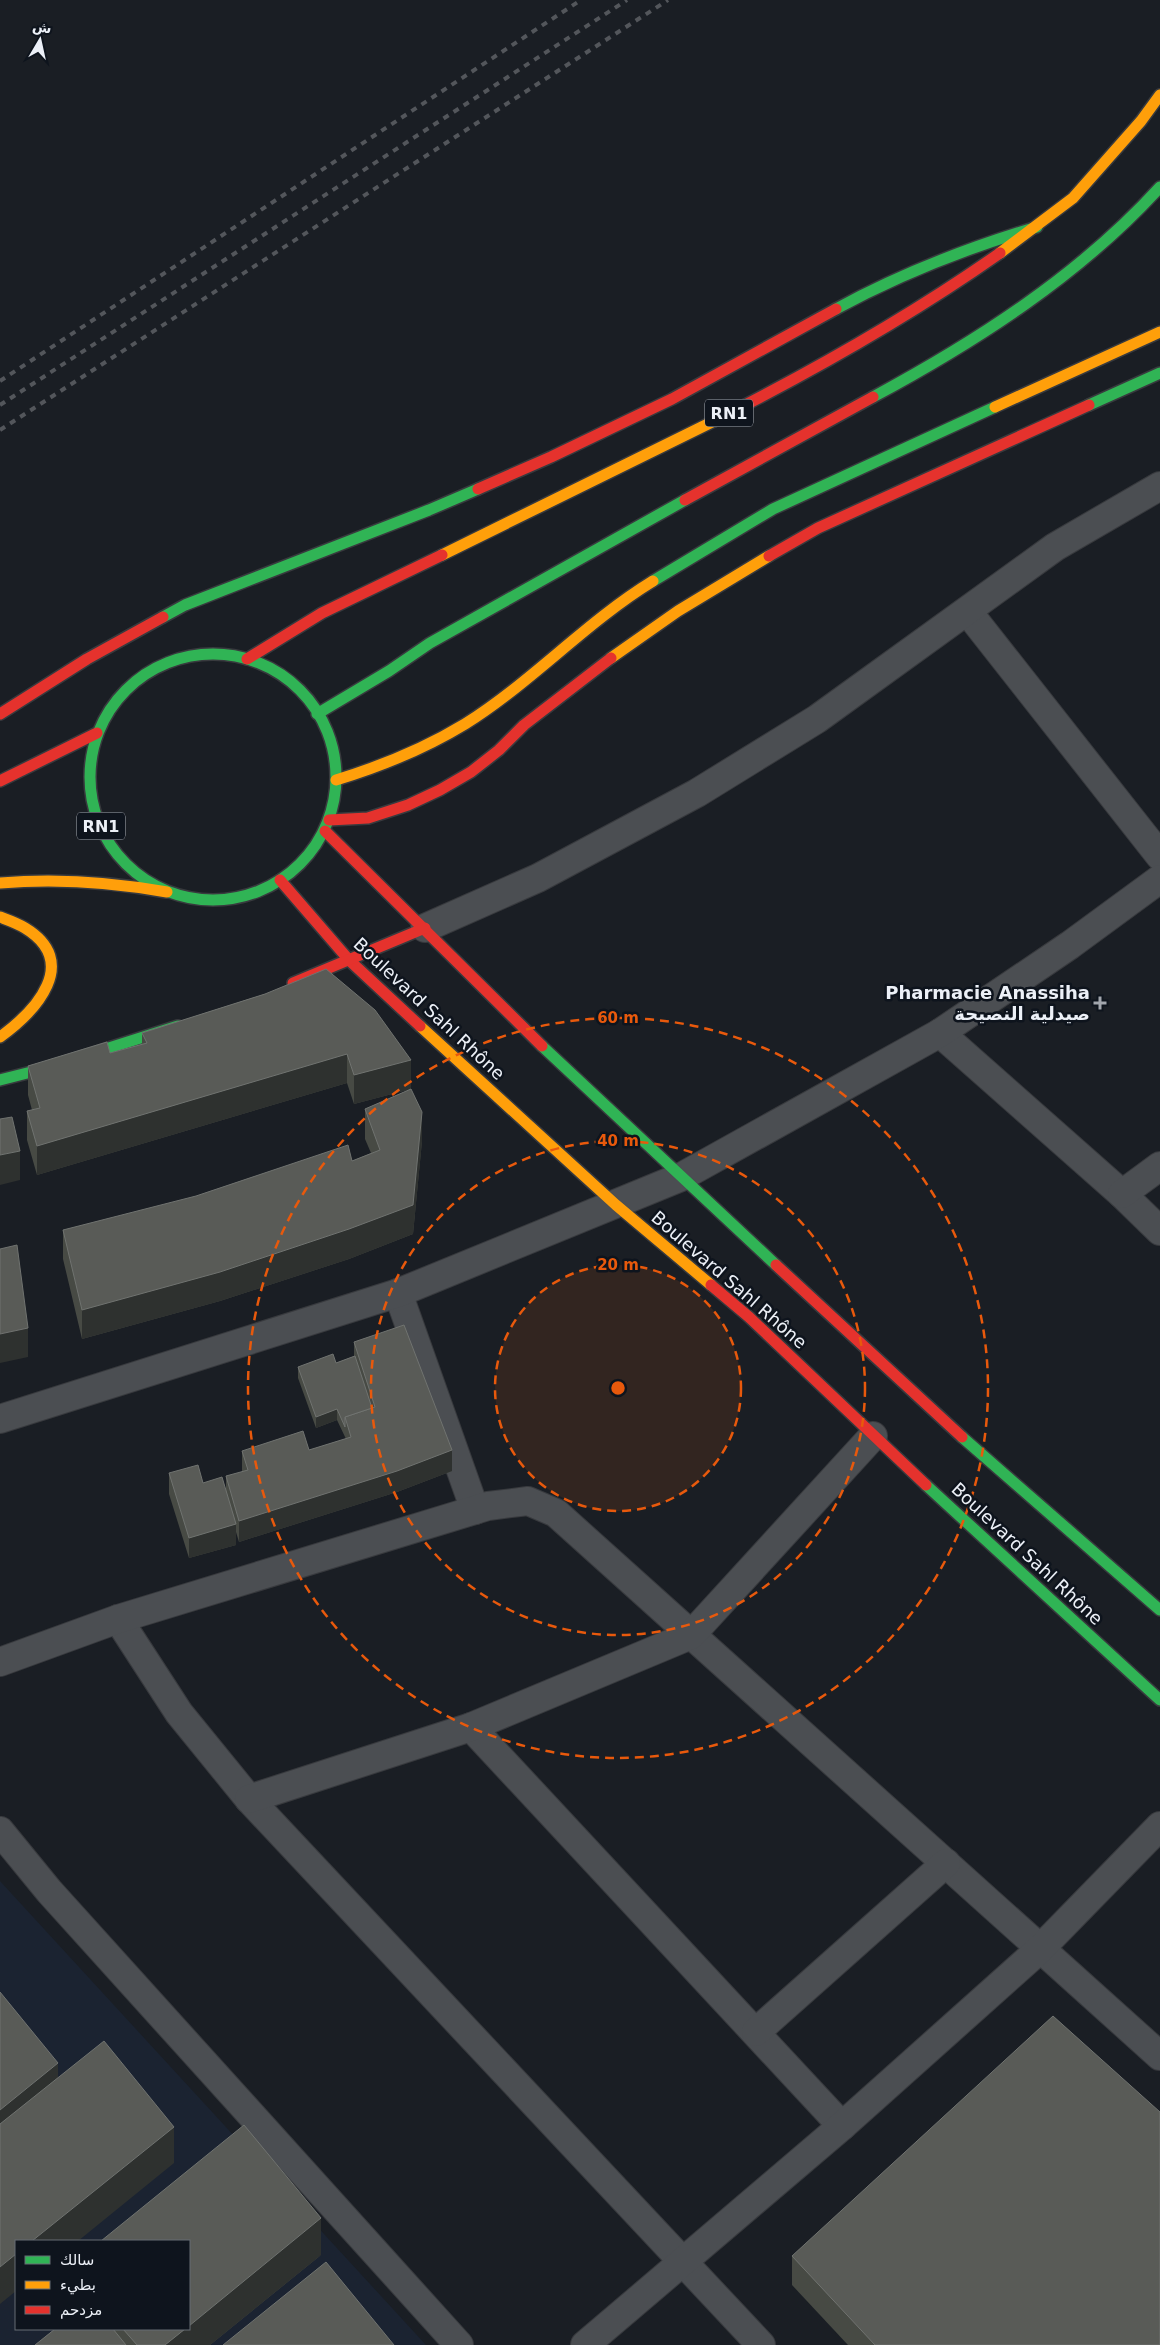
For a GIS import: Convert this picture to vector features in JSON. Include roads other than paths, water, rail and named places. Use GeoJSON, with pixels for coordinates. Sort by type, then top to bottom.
{"type":"FeatureCollection","features":[{"type":"Feature","properties":{"kind":"main road","name":"RN1"},"geometry":{"type":"LineString","coordinates":[[247,659],[322,613],[587,485],[856,346],[948,290],[1037,227],[1073,198],[1142,120],[1160,95]]}},
{"type":"Feature","properties":{"kind":"main road"},"geometry":{"type":"LineString","coordinates":[[317,714],[389,671],[430,643],[649,519],[918,374],[1017,311],[1090,254],[1140,209],[1160,186]]}},
{"type":"Feature","properties":{"kind":"main road"},"geometry":{"type":"LineString","coordinates":[[0,714],[87,659],[185,605],[429,510],[551,457],[672,399],[873,289],[974,246],[1037,227]]}},
{"type":"Feature","properties":{"kind":"main road"},"geometry":{"type":"LineString","coordinates":[[336,780],[380,767],[423,748],[466,724],[624,599],[773,509],[1160,332]]}},
{"type":"Feature","properties":{"kind":"main road"},"geometry":{"type":"LineString","coordinates":[[329,820],[368,818],[408,805],[440,790],[471,772],[499,750],[524,725],[600,666],[678,612],[755,564],[818,528],[1160,373]]}},
{"type":"Feature","properties":{"kind":"main road","name":"RN1"},"geometry":{"type":"LineString","coordinates":[[0,883],[29,879],[75,878],[120,883],[199,900],[232,899],[264,890],[280,880],[312,852],[329,820],[333,806],[336,780],[334,757],[326,728],[307,698],[280,674],[247,659],[211,654],[175,660],[142,676],[116,701],[98,733],[89,770],[93,808],[108,843],[133,872],[166,892]]}},
{"type":"Feature","properties":{"kind":"main road"},"geometry":{"type":"LineString","coordinates":[[0,781],[98,733]]}},
{"type":"Feature","properties":{"kind":"main road"},"geometry":{"type":"LineString","coordinates":[[324,831],[425,928],[545,1049],[919,1399],[1160,1610]]}},
{"type":"Feature","properties":{"kind":"main road","name":"Boulevard Sahl Rhône"},"geometry":{"type":"LineString","coordinates":[[280,880],[349,960],[616,1205],[749,1317],[873,1436],[1160,1700]]}},
{"type":"Feature","properties":{"kind":"main road"},"geometry":{"type":"LineString","coordinates":[[0,917],[20,923],[33,932],[48,953],[52,977],[42,997],[29,1014],[0,1037]]}},
{"type":"Feature","properties":{"kind":"main road"},"geometry":{"type":"LineString","coordinates":[[280,988],[425,928]]}},
{"type":"Feature","properties":{"kind":"main road"},"geometry":{"type":"LineString","coordinates":[[0,1080],[71,1060],[189,1022]]}},
{"type":"Feature","properties":{"kind":"street"},"geometry":{"type":"LineString","coordinates":[[425,928],[538,878],[697,793],[817,719],[968,612],[1055,547],[1160,486]]}},
{"type":"Feature","properties":{"kind":"street"},"geometry":{"type":"LineString","coordinates":[[968,612],[1160,856]]}},
{"type":"Feature","properties":{"kind":"street"},"geometry":{"type":"LineString","coordinates":[[0,1419],[398,1293],[681,1177],[940,1033],[1070,945],[1160,879]]}},
{"type":"Feature","properties":{"kind":"street"},"geometry":{"type":"LineString","coordinates":[[940,1033],[1122,1194],[1160,1231]]}},
{"type":"Feature","properties":{"kind":"street"},"geometry":{"type":"LineString","coordinates":[[1122,1194],[1160,1166]]}},
{"type":"Feature","properties":{"kind":"street"},"geometry":{"type":"LineString","coordinates":[[398,1293],[475,1510]]}},
{"type":"Feature","properties":{"kind":"street"},"geometry":{"type":"LineString","coordinates":[[249,1799],[471,1727],[691,1635],[873,1436]]}},
{"type":"Feature","properties":{"kind":"street"},"geometry":{"type":"LineString","coordinates":[[0,1662],[118,1619],[488,1506],[528,1501],[556,1513],[1160,2056]]}},
{"type":"Feature","properties":{"kind":"street"},"geometry":{"type":"LineString","coordinates":[[118,1619],[179,1713],[249,1799],[761,2345]]}},
{"type":"Feature","properties":{"kind":"street"},"geometry":{"type":"LineString","coordinates":[[471,1727],[842,2126]]}},
{"type":"Feature","properties":{"kind":"street"},"geometry":{"type":"LineString","coordinates":[[585,2345],[842,2126],[1040,1949],[1160,1826]]}},
{"type":"Feature","properties":{"kind":"street"},"geometry":{"type":"LineString","coordinates":[[0,1831],[49,1891],[459,2345]]}},
{"type":"Feature","properties":{"kind":"street"},"geometry":{"type":"LineString","coordinates":[[756,2032],[946,1863]]}},
{"type":"Feature","properties":{"kind":"railway"},"geometry":{"type":"LineString","coordinates":[[0,381],[581,0]]}},
{"type":"Feature","properties":{"kind":"railway"},"geometry":{"type":"LineString","coordinates":[[0,405],[627,0]]}},
{"type":"Feature","properties":{"kind":"railway"},"geometry":{"type":"LineString","coordinates":[[0,430],[668,0]]}},
{"type":"Feature","properties":{"kind":"place","name":"Pharmacie Anassiha صيدلية النصيحة"},"geometry":{"type":"Point","coordinates":[1100,1003]}}]}
